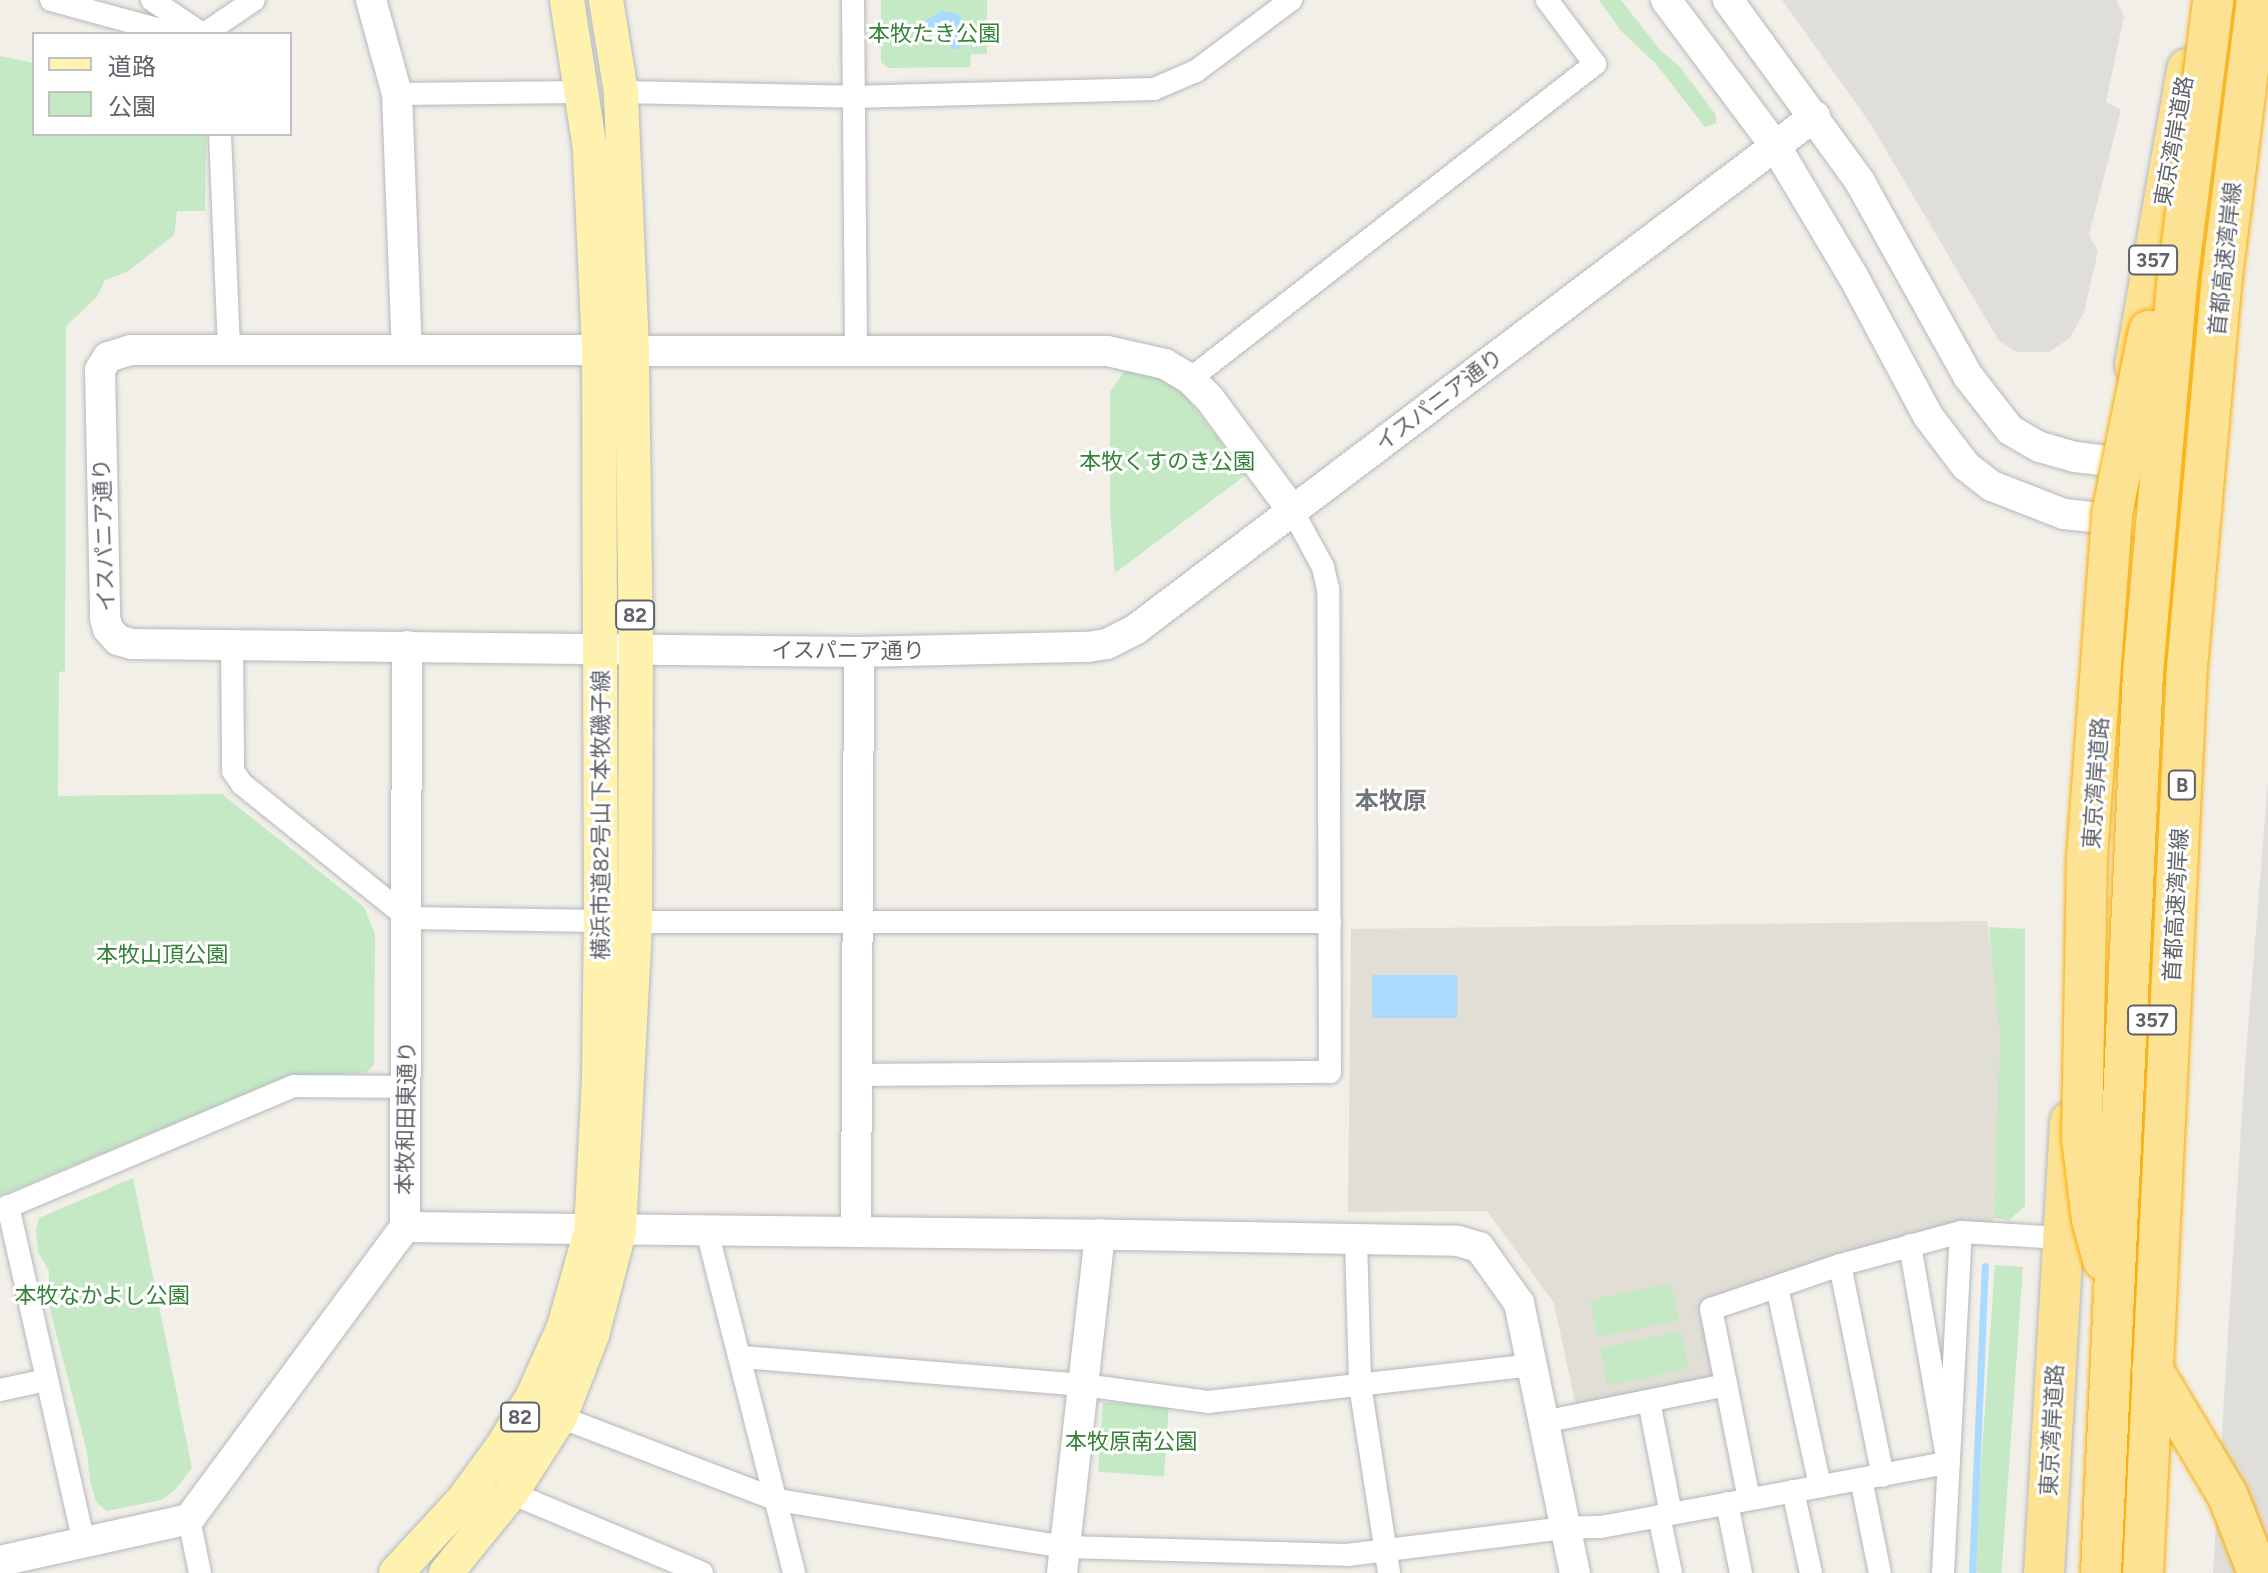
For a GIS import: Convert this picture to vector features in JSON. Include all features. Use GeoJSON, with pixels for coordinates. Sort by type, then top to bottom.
{"type":"FeatureCollection","features":[{"type":"Feature","properties":{"kind":"highway","name":"東京湾岸道路"},"geometry":{"type":"LineString","coordinates":[[2044,1573],[2062,1238],[2118,464],[2199,0]]}},
{"type":"Feature","properties":{"kind":"highway","name":"首都高速湾岸線"},"geometry":{"type":"LineString","coordinates":[[2101,1573],[2143,673],[2176,290],[2213,0]]}},
{"type":"Feature","properties":{"kind":"highway","name":"首都高速湾岸線"},"geometry":{"type":"LineString","coordinates":[[2143,1573],[2187,668],[2222,277],[2257,0]]}},
{"type":"Feature","properties":{"kind":"highway","name":"357"},"geometry":{"type":"LineString","coordinates":[[2127,1573],[2181,468],[2193,343],[2268,11]]}},
{"type":"Feature","properties":{"kind":"highway"},"geometry":{"type":"LineString","coordinates":[[2205,56],[2112,514],[2087,856],[2082,1138],[2092,1220],[2117,1301],[2228,1496],[2258,1573]]}},
{"type":"Feature","properties":{"kind":"main road","name":"横浜市道82号山下本牧磯子線"},"geometry":{"type":"LineString","coordinates":[[446,1573],[511,1493],[560,1417],[592,1335],[635,922],[636,651],[616,349],[595,220],[582,92],[567,0]]}},
{"type":"Feature","properties":{"kind":"main road","name":"横浜市道82号山下本牧磯子線"},"geometry":{"type":"LineString","coordinates":[[403,1571],[464,1499],[502,1447],[533,1396],[605,1231],[599,1077],[601,649],[616,349],[621,92],[606,0]]}},
{"type":"Feature","properties":{"kind":"street"},"geometry":{"type":"LineString","coordinates":[[51,0],[161,30],[181,32]]}},
{"type":"Feature","properties":{"kind":"street"},"geometry":{"type":"LineString","coordinates":[[152,0],[198,32]]}},
{"type":"Feature","properties":{"kind":"street"},"geometry":{"type":"LineString","coordinates":[[204,32],[254,0]]}},
{"type":"Feature","properties":{"kind":"street"},"geometry":{"type":"LineString","coordinates":[[371,0],[397,94],[407,350]]}},
{"type":"Feature","properties":{"kind":"street"},"geometry":{"type":"LineString","coordinates":[[853,0],[856,353]]}},
{"type":"Feature","properties":{"kind":"street"},"geometry":{"type":"LineString","coordinates":[[621,92],[852,97],[1154,89],[1196,71],[1291,0]]}},
{"type":"Feature","properties":{"kind":"street"},"geometry":{"type":"LineString","coordinates":[[1190,379],[1595,64],[1547,0]]}},
{"type":"Feature","properties":{"kind":"street"},"geometry":{"type":"LineString","coordinates":[[1666,0],[1776,147],[1853,276],[1928,416],[1966,466],[1992,486],[2025,502],[2064,514],[2116,522],[2177,526]]}},
{"type":"Feature","properties":{"kind":"street"},"geometry":{"type":"LineString","coordinates":[[1728,0],[1815,116],[1901,252],[1968,376],[2010,430],[2040,447],[2118,464],[2181,468]]}},
{"type":"Feature","properties":{"kind":"street"},"geometry":{"type":"LineString","coordinates":[[397,94],[582,92]]}},
{"type":"Feature","properties":{"kind":"street","name":"イスパニア通り"},"geometry":{"type":"LineString","coordinates":[[229,349],[114,353],[103,363],[99,381],[108,629],[118,640],[132,644],[859,652],[1107,644],[1136,629],[1815,116]]}},
{"type":"Feature","properties":{"kind":"street"},"geometry":{"type":"LineString","coordinates":[[220,136],[229,349],[616,349],[856,353],[1108,351],[1165,364],[1190,379],[1219,410],[1292,510],[1323,567],[1328,589],[1330,1072],[858,1075]]}},
{"type":"Feature","properties":{"kind":"street"},"geometry":{"type":"LineString","coordinates":[[232,645],[233,771],[242,784],[408,918],[601,921]]}},
{"type":"Feature","properties":{"kind":"street","name":"本牧和田東通り"},"geometry":{"type":"LineString","coordinates":[[189,1519],[405,1227],[407,646]]}},
{"type":"Feature","properties":{"kind":"street"},"geometry":{"type":"LineString","coordinates":[[856,1232],[859,652]]}},
{"type":"Feature","properties":{"kind":"street"},"geometry":{"type":"LineString","coordinates":[[635,922],[1330,922]]}},
{"type":"Feature","properties":{"kind":"street"},"geometry":{"type":"LineString","coordinates":[[84,1543],[4,1208],[294,1086],[406,1087]]}},
{"type":"Feature","properties":{"kind":"street"},"geometry":{"type":"LineString","coordinates":[[405,1227],[1100,1234],[1458,1241],[1479,1247],[1519,1303],[1575,1573]]}},
{"type":"Feature","properties":{"kind":"street"},"geometry":{"type":"LineString","coordinates":[[707,1231],[742,1357],[794,1573]]}},
{"type":"Feature","properties":{"kind":"street"},"geometry":{"type":"LineString","coordinates":[[1943,1573],[1961,1232]]}},
{"type":"Feature","properties":{"kind":"street"},"geometry":{"type":"LineString","coordinates":[[1741,1573],[1738,1501],[1726,1385],[1711,1309],[1840,1265],[1961,1232],[2062,1238]]}},
{"type":"Feature","properties":{"kind":"street"},"geometry":{"type":"LineString","coordinates":[[1063,1560],[1100,1234]]}},
{"type":"Feature","properties":{"kind":"street"},"geometry":{"type":"LineString","coordinates":[[1356,1240],[1360,1385],[1387,1562]]}},
{"type":"Feature","properties":{"kind":"street"},"geometry":{"type":"LineString","coordinates":[[1910,1245],[1948,1463]]}},
{"type":"Feature","properties":{"kind":"street"},"geometry":{"type":"LineString","coordinates":[[1840,1265],[1883,1476]]}},
{"type":"Feature","properties":{"kind":"street"},"geometry":{"type":"LineString","coordinates":[[1777,1287],[1820,1486]]}},
{"type":"Feature","properties":{"kind":"street"},"geometry":{"type":"LineString","coordinates":[[742,1357],[1083,1385],[1208,1402],[1532,1365]]}},
{"type":"Feature","properties":{"kind":"street"},"geometry":{"type":"LineString","coordinates":[[0,1390],[46,1380]]}},
{"type":"Feature","properties":{"kind":"street"},"geometry":{"type":"LineString","coordinates":[[1543,1422],[1726,1385]]}},
{"type":"Feature","properties":{"kind":"street"},"geometry":{"type":"LineString","coordinates":[[1649,1401],[1671,1573]]}},
{"type":"Feature","properties":{"kind":"street"},"geometry":{"type":"LineString","coordinates":[[560,1417],[777,1500],[1063,1560],[1245,1564],[1347,1555],[1387,1562],[1565,1528],[1601,1527],[1948,1463]]}},
{"type":"Feature","properties":{"kind":"street"},"geometry":{"type":"LineString","coordinates":[[1861,1479],[1880,1573]]}},
{"type":"Feature","properties":{"kind":"street"},"geometry":{"type":"LineString","coordinates":[[1793,1491],[1811,1573]]}},
{"type":"Feature","properties":{"kind":"street"},"geometry":{"type":"LineString","coordinates":[[511,1493],[702,1573]]}},
{"type":"Feature","properties":{"kind":"street"},"geometry":{"type":"LineString","coordinates":[[0,1561],[189,1519],[200,1573]]}},
{"type":"Feature","properties":{"kind":"shaded area"},"geometry":{"type":"Polygon","coordinates":[[[1782,0],[2116,0],[2124,16],[2106,102],[2121,110],[2089,235],[2098,251],[2084,312],[2070,338],[2049,352],[2017,352],[1999,341],[1870,123],[1782,0]]]}},
{"type":"Feature","properties":{"kind":"shaded area"},"geometry":{"type":"Polygon","coordinates":[[[2268,781],[2268,1573],[2213,1573],[2245,1066],[2268,781]]]}},
{"type":"Feature","properties":{"kind":"shaded area"},"geometry":{"type":"Polygon","coordinates":[[[1987,921],[2007,1070],[1993,1223],[1946,1224],[1701,1305],[1714,1378],[1576,1406],[1554,1303],[1487,1211],[1348,1212],[1351,929],[1987,921]]]}},
{"type":"Feature","properties":{"kind":"green space","name":"本牧たき公園"},"geometry":{"type":"Polygon","coordinates":[[[881,0],[987,0],[987,54],[971,54],[970,67],[888,68],[881,62],[881,0]]]}},
{"type":"Feature","properties":{"kind":"green space"},"geometry":{"type":"Polygon","coordinates":[[[1599,0],[1621,0],[1660,50],[1680,67],[1716,115],[1716,123],[1705,127],[1656,64],[1622,32],[1599,0]]]}},
{"type":"Feature","properties":{"kind":"green space","name":"本牧山頂公園"},"geometry":{"type":"Polygon","coordinates":[[[0,56],[32,63],[32,136],[206,136],[205,211],[177,211],[174,235],[127,272],[105,280],[97,297],[66,326],[65,671],[59,672],[58,796],[222,794],[364,907],[375,934],[374,1064],[366,1073],[287,1076],[0,1196],[0,56]]]}},
{"type":"Feature","properties":{"kind":"green space","name":"本牧くすのき公園"},"geometry":{"type":"Polygon","coordinates":[[[1127,367],[1160,378],[1184,395],[1247,474],[1115,573],[1110,510],[1110,392],[1127,367]]]}},
{"type":"Feature","properties":{"kind":"green space"},"geometry":{"type":"Polygon","coordinates":[[[1989,927],[2025,929],[2025,1206],[2009,1220],[1994,1218],[2000,1038],[1989,927]]]}},
{"type":"Feature","properties":{"kind":"green space","name":"本牧なかよし公園"},"geometry":{"type":"Polygon","coordinates":[[[133,1178],[192,1468],[174,1491],[161,1500],[107,1511],[96,1502],[90,1481],[87,1452],[48,1302],[49,1271],[38,1252],[36,1231],[39,1218],[133,1178]]]}},
{"type":"Feature","properties":{"kind":"green space"},"geometry":{"type":"Polygon","coordinates":[[[1995,1265],[2023,1267],[2002,1573],[1974,1572],[1995,1265]]]}},
{"type":"Feature","properties":{"kind":"green space"},"geometry":{"type":"Polygon","coordinates":[[[1671,1283],[1679,1320],[1598,1337],[1590,1300],[1671,1283]]]}},
{"type":"Feature","properties":{"kind":"green space"},"geometry":{"type":"Polygon","coordinates":[[[1681,1331],[1689,1368],[1608,1385],[1600,1348],[1681,1331]]]}},
{"type":"Feature","properties":{"kind":"green space","name":"本牧原南公園"},"geometry":{"type":"Polygon","coordinates":[[[1103,1402],[1169,1407],[1164,1476],[1098,1472],[1103,1402]]]}},
{"type":"Feature","properties":{"kind":"water"},"geometry":{"type":"Polygon","coordinates":[[[942,11],[958,14],[967,27],[964,43],[958,49],[951,49],[950,32],[895,32],[895,22],[913,27],[942,11]]]}},
{"type":"Feature","properties":{"kind":"water"},"geometry":{"type":"Polygon","coordinates":[[[1372,975],[1457,975],[1457,1018],[1372,1018],[1372,975]]]}},
{"type":"Feature","properties":{"kind":"waterway"},"geometry":{"type":"LineString","coordinates":[[1972,1573],[1985,1266]]}},
{"type":"Feature","properties":{"kind":"district","name":"本牧原"},"geometry":{"type":"Point","coordinates":[1391,801]}}]}
